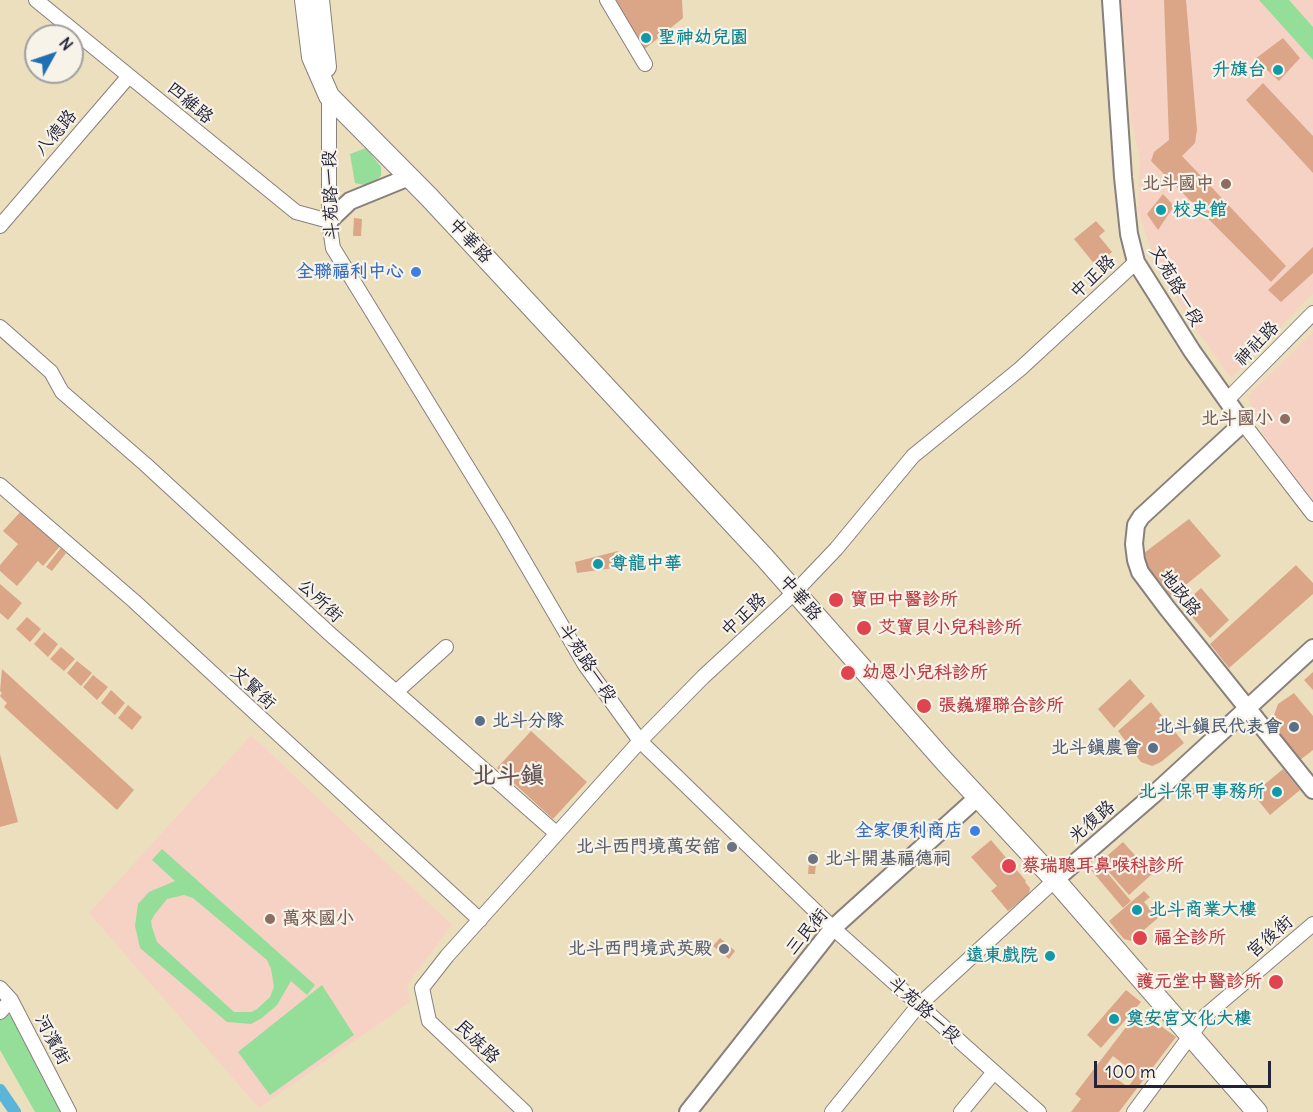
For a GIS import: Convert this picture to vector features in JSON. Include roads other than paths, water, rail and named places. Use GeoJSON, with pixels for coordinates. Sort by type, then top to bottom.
{"type":"FeatureCollection","features":[{"type":"Feature","properties":{"kind":"main road","name":"斗苑路一段"},"geometry":{"type":"LineString","coordinates":[[305,0],[312,57],[329,96]]}},
{"type":"Feature","properties":{"kind":"main road","name":"斗苑路一段"},"geometry":{"type":"LineString","coordinates":[[319,0],[329,96]]}},
{"type":"Feature","properties":{"kind":"main road","name":"中華路"},"geometry":{"type":"LineString","coordinates":[[329,96],[409,177],[589,368],[795,591],[1055,880],[1257,1112]]}},
{"type":"Feature","properties":{"kind":"street","name":"四維路"},"geometry":{"type":"LineString","coordinates":[[36,0],[296,212],[329,221]]}},
{"type":"Feature","properties":{"kind":"street"},"geometry":{"type":"LineString","coordinates":[[608,0],[645,64]]}},
{"type":"Feature","properties":{"kind":"street","name":"文苑路一段"},"geometry":{"type":"LineString","coordinates":[[1111,0],[1123,177],[1129,234],[1136,262],[1192,351],[1243,423],[1313,514]]}},
{"type":"Feature","properties":{"kind":"street","name":"八德路"},"geometry":{"type":"LineString","coordinates":[[0,226],[5,215],[129,76]]}},
{"type":"Feature","properties":{"kind":"street","name":"斗苑路一段"},"geometry":{"type":"LineString","coordinates":[[329,96],[329,221],[333,248],[503,525],[585,665],[640,741],[833,928],[1039,1112]]}},
{"type":"Feature","properties":{"kind":"street"},"geometry":{"type":"LineString","coordinates":[[329,221],[350,201],[409,177]]}},
{"type":"Feature","properties":{"kind":"street","name":"中正路"},"geometry":{"type":"LineString","coordinates":[[422,988],[556,833],[575,815],[640,741],[836,549],[913,456],[1020,369],[1136,262]]}},
{"type":"Feature","properties":{"kind":"street","name":"神社路"},"geometry":{"type":"LineString","coordinates":[[1227,400],[1313,313]]}},
{"type":"Feature","properties":{"kind":"street","name":"公所街"},"geometry":{"type":"LineString","coordinates":[[0,327],[51,372],[62,392],[145,464],[330,634],[556,833]]}},
{"type":"Feature","properties":{"kind":"street","name":"地政路"},"geometry":{"type":"LineString","coordinates":[[1243,423],[1142,517],[1136,525],[1134,544],[1140,572],[1247,710],[1313,790]]}},
{"type":"Feature","properties":{"kind":"street","name":"文賢街"},"geometry":{"type":"LineString","coordinates":[[0,485],[134,601],[480,920]]}},
{"type":"Feature","properties":{"kind":"street"},"geometry":{"type":"LineString","coordinates":[[396,692],[446,647]]}},
{"type":"Feature","properties":{"kind":"street","name":"光復路"},"geometry":{"type":"LineString","coordinates":[[832,1112],[918,1006],[1313,648]]}},
{"type":"Feature","properties":{"kind":"street","name":"三民街"},"geometry":{"type":"LineString","coordinates":[[687,1112],[833,928],[978,797]]}},
{"type":"Feature","properties":{"kind":"street","name":"宮後街"},"geometry":{"type":"LineString","coordinates":[[1134,1112],[1205,1016],[1313,924]]}},
{"type":"Feature","properties":{"kind":"street","name":"河濱街"},"geometry":{"type":"LineString","coordinates":[[0,988],[11,1000],[69,1112]]}},
{"type":"Feature","properties":{"kind":"street","name":"民族路"},"geometry":{"type":"LineString","coordinates":[[422,988],[429,1021],[525,1112]]}},
{"type":"Feature","properties":{"kind":"street"},"geometry":{"type":"LineString","coordinates":[[0,1012],[11,1000]]}},
{"type":"Feature","properties":{"kind":"street"},"geometry":{"type":"LineString","coordinates":[[961,1112],[994,1072]]}},
{"type":"Feature","properties":{"kind":"waterway"},"geometry":{"type":"LineString","coordinates":[[0,1090],[15,1112]]}},
{"type":"Feature","properties":{"kind":"place","name":"聖神幼兒園"},"geometry":{"type":"Point","coordinates":[646,38]}},
{"type":"Feature","properties":{"kind":"place","name":"升旗台"},"geometry":{"type":"Point","coordinates":[1278,70]}},
{"type":"Feature","properties":{"kind":"place","name":"北斗國中"},"geometry":{"type":"Point","coordinates":[1226,184]}},
{"type":"Feature","properties":{"kind":"place","name":"校史館"},"geometry":{"type":"Point","coordinates":[1161,210]}},
{"type":"Feature","properties":{"kind":"place","name":"全聯福利中心"},"geometry":{"type":"Point","coordinates":[416,272]}},
{"type":"Feature","properties":{"kind":"place","name":"北斗國小"},"geometry":{"type":"Point","coordinates":[1285,419]}},
{"type":"Feature","properties":{"kind":"place","name":"尊龍中華"},"geometry":{"type":"Point","coordinates":[598,564]}},
{"type":"Feature","properties":{"kind":"place","name":"寶田中醫診所"},"geometry":{"type":"Point","coordinates":[836,600]}},
{"type":"Feature","properties":{"kind":"place","name":"艾寶貝小兒科診所"},"geometry":{"type":"Point","coordinates":[864,628]}},
{"type":"Feature","properties":{"kind":"place","name":"幼恩小兒科診所"},"geometry":{"type":"Point","coordinates":[848,673]}},
{"type":"Feature","properties":{"kind":"place","name":"張巍耀聯合診所"},"geometry":{"type":"Point","coordinates":[924,706]}},
{"type":"Feature","properties":{"kind":"place","name":"北斗分隊"},"geometry":{"type":"Point","coordinates":[480,721]}},
{"type":"Feature","properties":{"kind":"place","name":"北斗鎮民代表會"},"geometry":{"type":"Point","coordinates":[1294,727]}},
{"type":"Feature","properties":{"kind":"place","name":"北斗鎮農會"},"geometry":{"type":"Point","coordinates":[1153,748]}},
{"type":"Feature","properties":{"kind":"place","name":"北斗保甲事務所"},"geometry":{"type":"Point","coordinates":[1277,792]}},
{"type":"Feature","properties":{"kind":"place","name":"全家便利商店"},"geometry":{"type":"Point","coordinates":[975,831]}},
{"type":"Feature","properties":{"kind":"place","name":"北斗西門境萬安舘"},"geometry":{"type":"Point","coordinates":[732,847]}},
{"type":"Feature","properties":{"kind":"place","name":"北斗開基福德祠"},"geometry":{"type":"Point","coordinates":[813,859]}},
{"type":"Feature","properties":{"kind":"place","name":"蔡瑞聰耳鼻喉科診所"},"geometry":{"type":"Point","coordinates":[1009,866]}},
{"type":"Feature","properties":{"kind":"place","name":"北斗商業大樓"},"geometry":{"type":"Point","coordinates":[1137,910]}},
{"type":"Feature","properties":{"kind":"place","name":"萬來國小"},"geometry":{"type":"Point","coordinates":[270,919]}},
{"type":"Feature","properties":{"kind":"place","name":"福全診所"},"geometry":{"type":"Point","coordinates":[1140,938]}},
{"type":"Feature","properties":{"kind":"place","name":"北斗西門境武英殿"},"geometry":{"type":"Point","coordinates":[724,949]}},
{"type":"Feature","properties":{"kind":"place","name":"遠東戲院"},"geometry":{"type":"Point","coordinates":[1050,956]}},
{"type":"Feature","properties":{"kind":"place","name":"護元堂中醫診所"},"geometry":{"type":"Point","coordinates":[1276,982]}},
{"type":"Feature","properties":{"kind":"place","name":"奠安宮文化大樓"},"geometry":{"type":"Point","coordinates":[1114,1019]}},
{"type":"Feature","properties":{"kind":"district","name":"北斗鎮"},"geometry":{"type":"Point","coordinates":[508,776]}}]}
